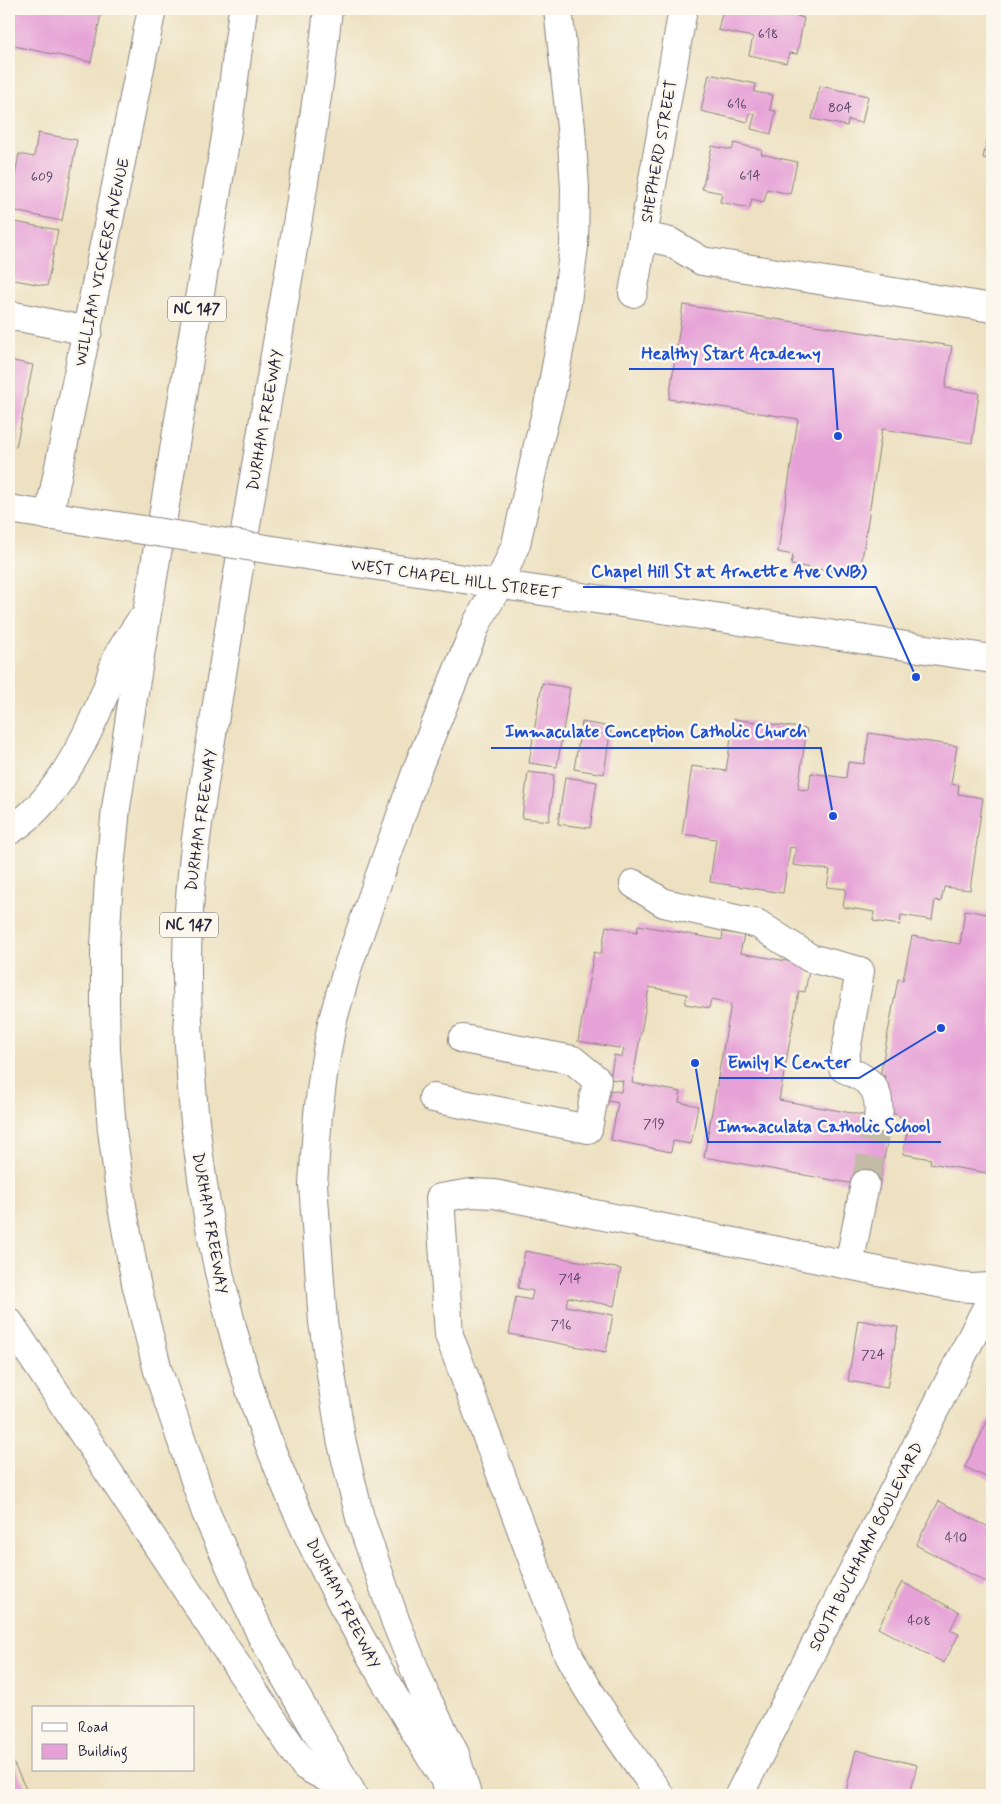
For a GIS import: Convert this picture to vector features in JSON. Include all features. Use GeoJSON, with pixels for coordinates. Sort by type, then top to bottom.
{"type":"FeatureCollection","features":[{"type":"Feature","properties":{"kind":"main road","name":"WILLIAM VICKERS AVENUE"},"geometry":{"type":"LineString","coordinates":[[48,516],[88,331],[152,9]]}},
{"type":"Feature","properties":{"kind":"main road","name":"NC 147"},"geometry":{"type":"LineString","coordinates":[[243,9],[229,118],[116,808],[105,946],[106,1051],[112,1130],[122,1206],[136,1283],[158,1371],[206,1513],[262,1637],[352,1793]]}},
{"type":"Feature","properties":{"kind":"main road","name":"DURHAM FREEWAY"},"geometry":{"type":"LineString","coordinates":[[328,9],[308,162],[195,839],[190,894],[187,973],[190,1062],[196,1141],[207,1216],[224,1297],[254,1398],[272,1450],[304,1526],[347,1614],[396,1703],[454,1795]]}},
{"type":"Feature","properties":{"kind":"main road"},"geometry":{"type":"LineString","coordinates":[[467,1795],[455,1754],[425,1695],[394,1620],[360,1518],[341,1438],[323,1322],[314,1184],[318,1114],[324,1068],[332,1024],[349,963],[418,768],[477,623],[499,584],[516,544],[552,389],[565,318],[574,246],[575,188],[571,128],[558,9]]}},
{"type":"Feature","properties":{"kind":"main road","name":"SHEPHERD STREET"},"geometry":{"type":"LineString","coordinates":[[633,293],[683,9]]}},
{"type":"Feature","properties":{"kind":"main road"},"geometry":{"type":"LineString","coordinates":[[643,236],[670,242],[702,262],[992,308]]}},
{"type":"Feature","properties":{"kind":"main road"},"geometry":{"type":"LineString","coordinates":[[9,315],[88,331]]}},
{"type":"Feature","properties":{"kind":"main road","name":"WEST CHAPEL HILL STREET"},"geometry":{"type":"LineString","coordinates":[[9,509],[992,659]]}},
{"type":"Feature","properties":{"kind":"main road"},"geometry":{"type":"LineString","coordinates":[[9,831],[33,812],[64,775],[86,737],[105,694],[118,656],[148,608]]}},
{"type":"Feature","properties":{"kind":"main road"},"geometry":{"type":"LineString","coordinates":[[634,884],[664,903],[758,924],[810,958],[860,971],[843,1068],[868,1079],[876,1092],[879,1111],[878,1119]]}},
{"type":"Feature","properties":{"kind":"main road"},"geometry":{"type":"LineString","coordinates":[[433,1098],[588,1129],[597,1080],[573,1060],[463,1039]]}},
{"type":"Feature","properties":{"kind":"main road"},"geometry":{"type":"LineString","coordinates":[[849,1264],[865,1184]]}},
{"type":"Feature","properties":{"kind":"main road"},"geometry":{"type":"LineString","coordinates":[[660,1795],[626,1747],[577,1671],[567,1652],[505,1487],[449,1335],[440,1198],[471,1193],[494,1194],[958,1287],[992,1287]]}},
{"type":"Feature","properties":{"kind":"main road","name":"SOUTH BUCHANAN BOULEVARD"},"geometry":{"type":"LineString","coordinates":[[738,1795],[992,1297]]}},
{"type":"Feature","properties":{"kind":"main road"},"geometry":{"type":"LineString","coordinates":[[9,1322],[305,1766],[352,1793]]}},
{"type":"Feature","properties":{"kind":"building"},"geometry":{"type":"Polygon","coordinates":[[[9,9],[102,9],[91,62],[9,45],[9,9]]]}},
{"type":"Feature","properties":{"kind":"building"},"geometry":{"type":"Polygon","coordinates":[[[723,9],[772,9],[797,14],[797,16],[804,18],[797,54],[789,53],[786,63],[749,55],[753,37],[718,30],[723,9]]]}},
{"type":"Feature","properties":{"kind":"building"},"geometry":{"type":"Polygon","coordinates":[[[709,74],[756,84],[754,92],[773,95],[770,110],[776,111],[771,134],[751,129],[755,114],[750,113],[748,122],[701,111],[709,74]]]}},
{"type":"Feature","properties":{"kind":"building"},"geometry":{"type":"Polygon","coordinates":[[[820,86],[868,96],[862,123],[848,120],[847,126],[812,119],[820,86]]]}},
{"type":"Feature","properties":{"kind":"building"},"geometry":{"type":"Polygon","coordinates":[[[38,133],[77,140],[62,221],[9,210],[9,179],[14,180],[19,154],[34,157],[38,133]]]}},
{"type":"Feature","properties":{"kind":"building"},"geometry":{"type":"Polygon","coordinates":[[[987,140],[992,141],[992,160],[983,158],[987,140]]]}},
{"type":"Feature","properties":{"kind":"building"},"geometry":{"type":"Polygon","coordinates":[[[734,143],[762,150],[761,154],[797,162],[790,194],[767,189],[764,202],[752,199],[750,208],[720,202],[722,193],[702,189],[712,146],[732,150],[734,143]]]}},
{"type":"Feature","properties":{"kind":"building"},"geometry":{"type":"Polygon","coordinates":[[[9,221],[58,230],[47,286],[9,279],[9,221]]]}},
{"type":"Feature","properties":{"kind":"building"},"geometry":{"type":"Polygon","coordinates":[[[683,305],[952,346],[945,388],[979,393],[972,443],[882,429],[861,566],[848,564],[847,573],[791,565],[793,555],[778,552],[798,419],[669,399],[683,305]]]}},
{"type":"Feature","properties":{"kind":"building"},"geometry":{"type":"Polygon","coordinates":[[[9,360],[33,365],[16,447],[11,446],[11,451],[9,451],[9,360]]]}},
{"type":"Feature","properties":{"kind":"building"},"geometry":{"type":"Polygon","coordinates":[[[542,683],[570,688],[557,767],[529,763],[542,683]]]}},
{"type":"Feature","properties":{"kind":"building"},"geometry":{"type":"Polygon","coordinates":[[[734,719],[807,729],[798,789],[809,790],[811,773],[846,778],[848,762],[864,764],[869,733],[957,746],[951,784],[959,785],[958,794],[983,798],[970,890],[944,887],[941,902],[935,900],[932,920],[901,915],[900,925],[873,921],[874,912],[843,907],[846,889],[827,887],[830,870],[793,865],[796,848],[790,847],[783,893],[710,882],[716,839],[682,834],[692,766],[726,771],[734,719]]]}},
{"type":"Feature","properties":{"kind":"building"},"geometry":{"type":"Polygon","coordinates":[[[582,722],[611,727],[604,774],[574,769],[582,722]]]}},
{"type":"Feature","properties":{"kind":"building"},"geometry":{"type":"Polygon","coordinates":[[[528,772],[554,775],[549,821],[522,818],[528,772]]]}},
{"type":"Feature","properties":{"kind":"building"},"geometry":{"type":"Polygon","coordinates":[[[565,777],[597,782],[590,828],[558,824],[565,777]]]}},
{"type":"Feature","properties":{"kind":"building"},"geometry":{"type":"Polygon","coordinates":[[[990,897],[992,897],[992,1174],[930,1163],[931,1159],[903,1154],[909,1121],[885,1109],[881,1103],[885,1076],[880,1076],[898,979],[903,980],[912,936],[960,944],[965,910],[987,914],[990,897]]]}},
{"type":"Feature","properties":{"kind":"building"},"geometry":{"type":"Polygon","coordinates":[[[638,925],[722,940],[723,932],[744,935],[740,953],[810,965],[805,992],[799,991],[779,1100],[891,1121],[879,1186],[861,1183],[860,1185],[704,1157],[731,1004],[711,1000],[709,1008],[685,1004],[687,994],[649,987],[632,1083],[681,1092],[679,1102],[698,1106],[691,1144],[673,1141],[671,1152],[611,1140],[618,1103],[608,1101],[610,1090],[621,1092],[623,1081],[610,1079],[614,1055],[622,1057],[624,1049],[578,1041],[594,952],[601,954],[606,926],[637,932],[638,925]]]}},
{"type":"Feature","properties":{"kind":"building"},"geometry":{"type":"Polygon","coordinates":[[[525,1251],[621,1269],[614,1306],[568,1297],[566,1306],[613,1315],[606,1352],[509,1334],[516,1297],[531,1300],[533,1291],[518,1288],[525,1251]]]}},
{"type":"Feature","properties":{"kind":"building"},"geometry":{"type":"Polygon","coordinates":[[[858,1320],[898,1327],[887,1388],[848,1381],[858,1320]]]}},
{"type":"Feature","properties":{"kind":"building"},"geometry":{"type":"Polygon","coordinates":[[[992,1374],[992,1392],[985,1389],[992,1374]]]}},
{"type":"Feature","properties":{"kind":"building"},"geometry":{"type":"Polygon","coordinates":[[[988,1420],[992,1422],[992,1480],[965,1467],[988,1420]]]}},
{"type":"Feature","properties":{"kind":"building"},"geometry":{"type":"Polygon","coordinates":[[[939,1501],[992,1529],[992,1570],[986,1582],[916,1545],[939,1501]]]}},
{"type":"Feature","properties":{"kind":"building"},"geometry":{"type":"Polygon","coordinates":[[[902,1582],[959,1612],[950,1630],[959,1634],[944,1663],[878,1628],[902,1582]]]}},
{"type":"Feature","properties":{"kind":"building"},"geometry":{"type":"Polygon","coordinates":[[[856,1750],[917,1765],[910,1795],[862,1795],[846,1791],[856,1750]]]}},
{"type":"Feature","properties":{"kind":"building"},"geometry":{"type":"Polygon","coordinates":[[[9,1754],[29,1795],[9,1795],[9,1754]]]}},
{"type":"Feature","properties":{"kind":"tunnel"},"geometry":{"type":"LineString","coordinates":[[865,1184],[878,1119]]}},
{"type":"Feature","properties":{"kind":"place","name":"Healthy Start Academy"},"geometry":{"type":"Point","coordinates":[838,436]}},
{"type":"Feature","properties":{"kind":"place","name":"Chapel Hill St at Arnette Ave (WB)"},"geometry":{"type":"Point","coordinates":[916,677]}},
{"type":"Feature","properties":{"kind":"place","name":"Immaculate Conception Catholic Church"},"geometry":{"type":"Point","coordinates":[833,816]}},
{"type":"Feature","properties":{"kind":"place","name":"Emily K Center"},"geometry":{"type":"Point","coordinates":[941,1028]}},
{"type":"Feature","properties":{"kind":"place","name":"Immaculata Catholic School"},"geometry":{"type":"Point","coordinates":[695,1063]}}]}
